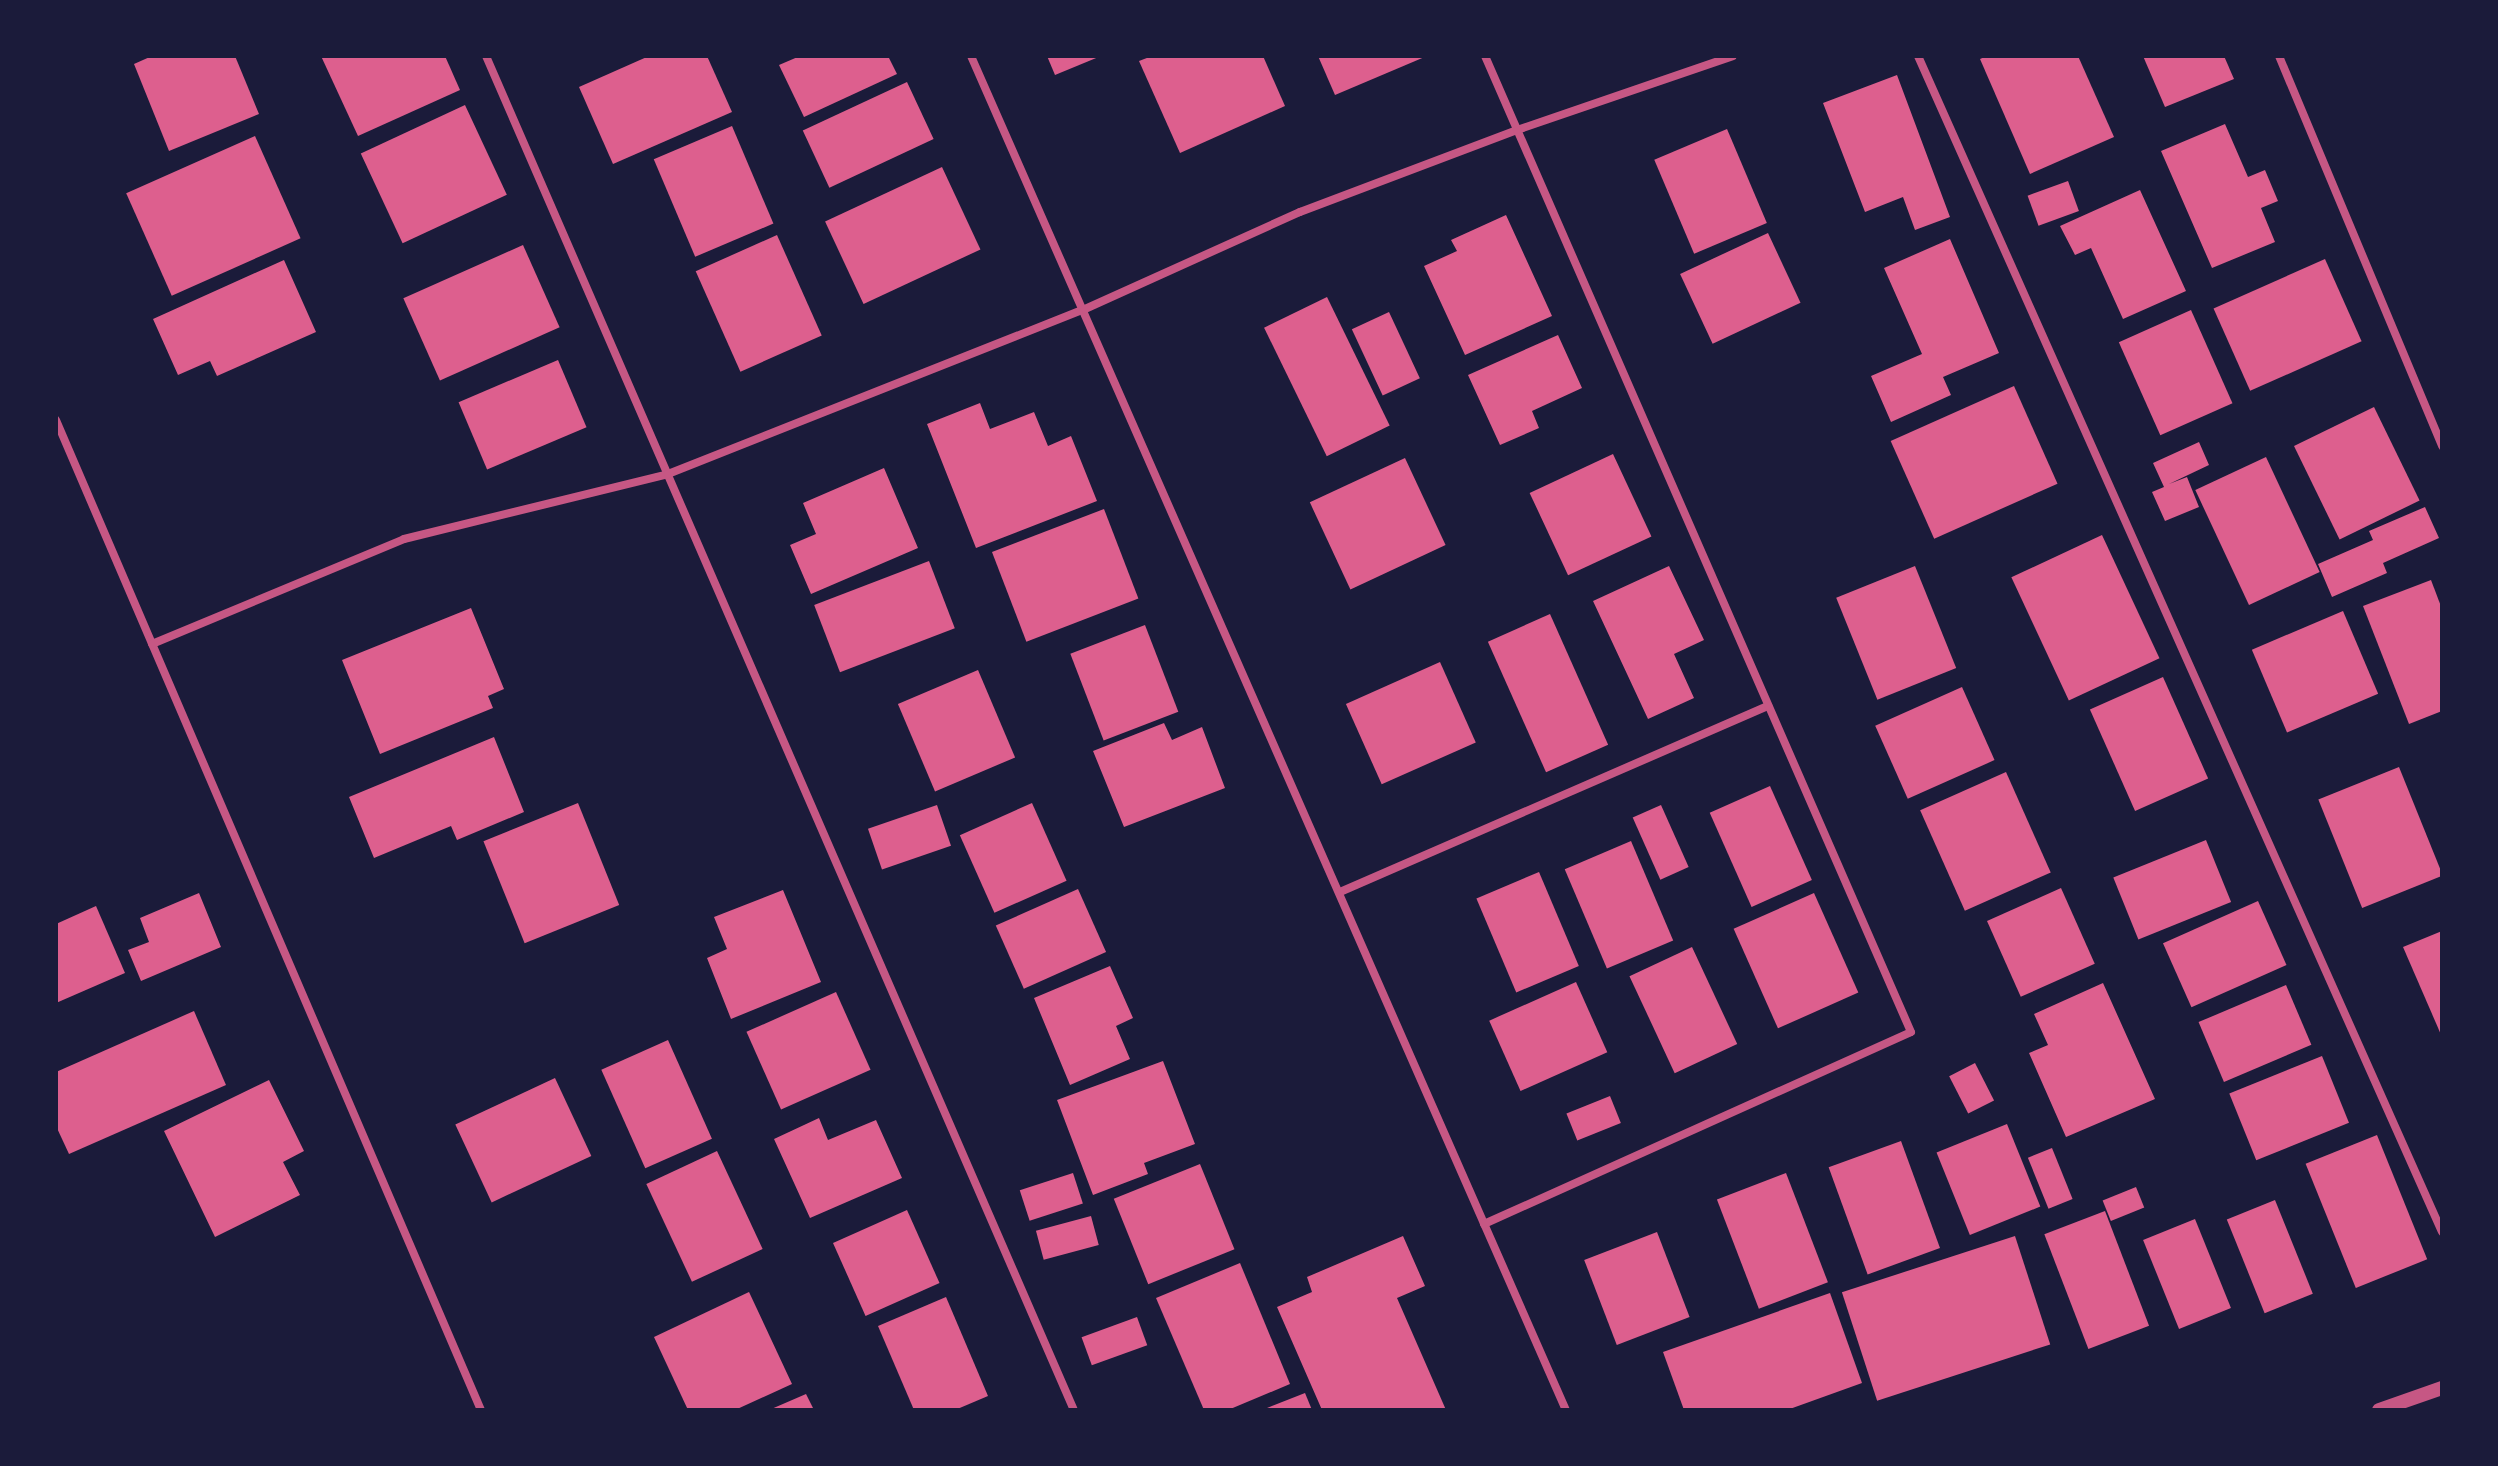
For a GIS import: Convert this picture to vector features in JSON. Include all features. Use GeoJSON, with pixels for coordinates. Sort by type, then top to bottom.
{"type":"FeatureCollection","features":[{"type":"Feature","properties":{"kind":"street"},"geometry":{"type":"LineString","coordinates":[[486,56],[1074,1410]]}},
{"type":"Feature","properties":{"kind":"street"},"geometry":{"type":"LineString","coordinates":[[971,56],[1085,309],[1566,1410]]}},
{"type":"Feature","properties":{"kind":"street"},"geometry":{"type":"LineString","coordinates":[[1484,1224],[1911,1032],[1485,56]]}},
{"type":"Feature","properties":{"kind":"street"},"geometry":{"type":"LineString","coordinates":[[152,644],[404,539],[668,474],[1085,309],[1300,212],[1517,130],[1733,56]]}},
{"type":"Feature","properties":{"kind":"street"},"geometry":{"type":"LineString","coordinates":[[1918,56],[2442,1232]]}},
{"type":"Feature","properties":{"kind":"street"},"geometry":{"type":"LineString","coordinates":[[2279,56],[2442,446]]}},
{"type":"Feature","properties":{"kind":"street"},"geometry":{"type":"LineString","coordinates":[[56,420],[481,1410]]}},
{"type":"Feature","properties":{"kind":"street"},"geometry":{"type":"LineString","coordinates":[[1340,892],[1768,706]]}},
{"type":"Feature","properties":{"kind":"street"},"geometry":{"type":"LineString","coordinates":[[2379,1410],[2442,1388]]}},
{"type":"Feature","properties":{"kind":"building"},"geometry":{"type":"Polygon","coordinates":[[[152,56],[235,56],[259,114],[169,151],[134,64],[152,56]]]}},
{"type":"Feature","properties":{"kind":"building"},"geometry":{"type":"Polygon","coordinates":[[[321,56],[445,56],[460,90],[358,136],[321,56]]]}},
{"type":"Feature","properties":{"kind":"building"},"geometry":{"type":"Polygon","coordinates":[[[649,56],[707,56],[732,112],[613,164],[579,87],[649,56]]]}},
{"type":"Feature","properties":{"kind":"building"},"geometry":{"type":"Polygon","coordinates":[[[800,56],[888,56],[897,74],[804,117],[779,65],[800,56]]]}},
{"type":"Feature","properties":{"kind":"building"},"geometry":{"type":"Polygon","coordinates":[[[1047,56],[1101,56],[1055,75],[1047,56]]]}},
{"type":"Feature","properties":{"kind":"building"},"geometry":{"type":"Polygon","coordinates":[[[1152,56],[1263,56],[1285,106],[1180,153],[1139,61],[1152,56]]]}},
{"type":"Feature","properties":{"kind":"building"},"geometry":{"type":"Polygon","coordinates":[[[1318,56],[1427,56],[1335,95],[1318,56]]]}},
{"type":"Feature","properties":{"kind":"building"},"geometry":{"type":"Polygon","coordinates":[[[1987,56],[2078,56],[2114,137],[2030,174],[1980,59],[1987,56]]]}},
{"type":"Feature","properties":{"kind":"building"},"geometry":{"type":"Polygon","coordinates":[[[2143,56],[2224,56],[2234,79],[2165,107],[2143,56]]]}},
{"type":"Feature","properties":{"kind":"building"},"geometry":{"type":"Polygon","coordinates":[[[1897,75],[1950,217],[1915,230],[1903,197],[1865,212],[1823,103],[1897,75]]]}},
{"type":"Feature","properties":{"kind":"building"},"geometry":{"type":"Polygon","coordinates":[[[907,82],[934,139],[829,188],[803,131],[907,82]]]}},
{"type":"Feature","properties":{"kind":"building"},"geometry":{"type":"Polygon","coordinates":[[[465,105],[507,195],[403,243],[361,154],[465,105]]]}},
{"type":"Feature","properties":{"kind":"building"},"geometry":{"type":"Polygon","coordinates":[[[2225,124],[2248,177],[2265,170],[2278,201],[2261,208],[2275,242],[2212,268],[2161,151],[2225,124]]]}},
{"type":"Feature","properties":{"kind":"building"},"geometry":{"type":"Polygon","coordinates":[[[732,126],[773,224],[695,257],[654,159],[732,126]]]}},
{"type":"Feature","properties":{"kind":"building"},"geometry":{"type":"Polygon","coordinates":[[[1727,129],[1767,223],[1694,254],[1654,160],[1727,129]]]}},
{"type":"Feature","properties":{"kind":"building"},"geometry":{"type":"Polygon","coordinates":[[[255,136],[301,238],[172,296],[126,193],[255,136]]]}},
{"type":"Feature","properties":{"kind":"building"},"geometry":{"type":"Polygon","coordinates":[[[942,167],[980,249],[864,304],[825,222],[942,167]]]}},
{"type":"Feature","properties":{"kind":"building"},"geometry":{"type":"Polygon","coordinates":[[[2068,181],[2079,211],[2039,226],[2028,196],[2068,181]]]}},
{"type":"Feature","properties":{"kind":"building"},"geometry":{"type":"Polygon","coordinates":[[[2140,190],[2186,291],[2123,319],[2091,248],[2075,255],[2060,226],[2140,190]]]}},
{"type":"Feature","properties":{"kind":"building"},"geometry":{"type":"Polygon","coordinates":[[[1506,215],[1552,316],[1465,355],[1424,266],[1457,251],[1451,240],[1506,215]]]}},
{"type":"Feature","properties":{"kind":"building"},"geometry":{"type":"Polygon","coordinates":[[[1768,233],[1801,303],[1713,344],[1680,274],[1768,233]]]}},
{"type":"Feature","properties":{"kind":"building"},"geometry":{"type":"Polygon","coordinates":[[[777,235],[822,335],[740,372],[696,271],[777,235]]]}},
{"type":"Feature","properties":{"kind":"building"},"geometry":{"type":"Polygon","coordinates":[[[1950,239],[1999,353],[1943,377],[1951,395],[1891,422],[1871,376],[1922,354],[1884,268],[1950,239]]]}},
{"type":"Feature","properties":{"kind":"building"},"geometry":{"type":"Polygon","coordinates":[[[523,245],[560,327],[440,381],[403,298],[523,245]]]}},
{"type":"Feature","properties":{"kind":"building"},"geometry":{"type":"Polygon","coordinates":[[[2325,259],[2362,341],[2250,391],[2214,309],[2325,259]]]}},
{"type":"Feature","properties":{"kind":"building"},"geometry":{"type":"Polygon","coordinates":[[[284,260],[316,332],[217,376],[210,361],[178,375],[153,319],[284,260]]]}},
{"type":"Feature","properties":{"kind":"building"},"geometry":{"type":"Polygon","coordinates":[[[1327,297],[1390,426],[1327,456],[1264,328],[1327,297]]]}},
{"type":"Feature","properties":{"kind":"building"},"geometry":{"type":"Polygon","coordinates":[[[2191,310],[2232,403],[2160,435],[2119,342],[2191,310]]]}},
{"type":"Feature","properties":{"kind":"building"},"geometry":{"type":"Polygon","coordinates":[[[1389,312],[1420,378],[1383,395],[1352,329],[1389,312]]]}},
{"type":"Feature","properties":{"kind":"building"},"geometry":{"type":"Polygon","coordinates":[[[1558,335],[1582,388],[1532,411],[1539,428],[1500,445],[1468,375],[1558,335]]]}},
{"type":"Feature","properties":{"kind":"building"},"geometry":{"type":"Polygon","coordinates":[[[558,360],[587,427],[487,469],[459,402],[558,360]]]}},
{"type":"Feature","properties":{"kind":"building"},"geometry":{"type":"Polygon","coordinates":[[[2014,386],[2058,484],[1934,539],[1891,441],[2014,386]]]}},
{"type":"Feature","properties":{"kind":"building"},"geometry":{"type":"Polygon","coordinates":[[[980,403],[990,429],[1034,412],[1048,446],[1071,436],[1097,501],[976,548],[927,424],[980,403]]]}},
{"type":"Feature","properties":{"kind":"building"},"geometry":{"type":"Polygon","coordinates":[[[2374,407],[2420,500],[2340,539],[2294,446],[2374,407]]]}},
{"type":"Feature","properties":{"kind":"building"},"geometry":{"type":"Polygon","coordinates":[[[2199,442],[2209,465],[2169,484],[2187,477],[2199,507],[2165,521],[2152,492],[2164,487],[2153,463],[2199,442]]]}},
{"type":"Feature","properties":{"kind":"building"},"geometry":{"type":"Polygon","coordinates":[[[1613,454],[1651,536],[1568,575],[1530,493],[1613,454]]]}},
{"type":"Feature","properties":{"kind":"building"},"geometry":{"type":"Polygon","coordinates":[[[2266,457],[2320,572],[2249,605],[2195,490],[2266,457]]]}},
{"type":"Feature","properties":{"kind":"building"},"geometry":{"type":"Polygon","coordinates":[[[1405,458],[1446,545],[1350,589],[1310,502],[1405,458]]]}},
{"type":"Feature","properties":{"kind":"building"},"geometry":{"type":"Polygon","coordinates":[[[884,468],[918,548],[811,594],[790,545],[816,534],[803,503],[884,468]]]}},
{"type":"Feature","properties":{"kind":"building"},"geometry":{"type":"Polygon","coordinates":[[[2425,507],[2439,538],[2383,563],[2387,573],[2332,597],[2318,564],[2373,540],[2369,531],[2425,507]]]}},
{"type":"Feature","properties":{"kind":"building"},"geometry":{"type":"Polygon","coordinates":[[[1104,509],[1138,599],[1026,642],[992,552],[1104,509]]]}},
{"type":"Feature","properties":{"kind":"building"},"geometry":{"type":"Polygon","coordinates":[[[2102,535],[2159,658],[2069,701],[2011,577],[2102,535]]]}},
{"type":"Feature","properties":{"kind":"building"},"geometry":{"type":"Polygon","coordinates":[[[929,561],[955,628],[840,672],[814,605],[929,561]]]}},
{"type":"Feature","properties":{"kind":"building"},"geometry":{"type":"Polygon","coordinates":[[[1669,566],[1704,640],[1674,654],[1694,698],[1648,719],[1593,601],[1669,566]]]}},
{"type":"Feature","properties":{"kind":"building"},"geometry":{"type":"Polygon","coordinates":[[[1915,566],[1956,668],[1877,700],[1836,598],[1915,566]]]}},
{"type":"Feature","properties":{"kind":"building"},"geometry":{"type":"Polygon","coordinates":[[[2431,580],[2442,609],[2442,711],[2409,724],[2363,606],[2431,580]]]}},
{"type":"Feature","properties":{"kind":"building"},"geometry":{"type":"Polygon","coordinates":[[[471,608],[504,689],[488,696],[493,708],[380,754],[342,660],[471,608]]]}},
{"type":"Feature","properties":{"kind":"building"},"geometry":{"type":"Polygon","coordinates":[[[2343,611],[2378,694],[2287,733],[2252,650],[2343,611]]]}},
{"type":"Feature","properties":{"kind":"building"},"geometry":{"type":"Polygon","coordinates":[[[1550,614],[1608,745],[1546,772],[1488,642],[1550,614]]]}},
{"type":"Feature","properties":{"kind":"building"},"geometry":{"type":"Polygon","coordinates":[[[1145,625],[1178,712],[1104,740],[1070,654],[1145,625]]]}},
{"type":"Feature","properties":{"kind":"building"},"geometry":{"type":"Polygon","coordinates":[[[1440,662],[1476,742],[1382,784],[1346,704],[1440,662]]]}},
{"type":"Feature","properties":{"kind":"building"},"geometry":{"type":"Polygon","coordinates":[[[978,670],[1015,757],[935,791],[898,704],[978,670]]]}},
{"type":"Feature","properties":{"kind":"building"},"geometry":{"type":"Polygon","coordinates":[[[2163,677],[2208,778],[2135,811],[2090,710],[2163,677]]]}},
{"type":"Feature","properties":{"kind":"building"},"geometry":{"type":"Polygon","coordinates":[[[1962,687],[1995,760],[1908,799],[1875,726],[1962,687]]]}},
{"type":"Feature","properties":{"kind":"building"},"geometry":{"type":"Polygon","coordinates":[[[1164,723],[1172,740],[1202,727],[1225,788],[1124,827],[1093,751],[1164,723]]]}},
{"type":"Feature","properties":{"kind":"building"},"geometry":{"type":"Polygon","coordinates":[[[494,737],[524,812],[457,840],[451,826],[374,858],[349,797],[494,737]]]}},
{"type":"Feature","properties":{"kind":"building"},"geometry":{"type":"Polygon","coordinates":[[[2399,767],[2442,876],[2362,908],[2318,800],[2399,767]]]}},
{"type":"Feature","properties":{"kind":"building"},"geometry":{"type":"Polygon","coordinates":[[[2006,772],[2051,872],[1965,911],[1920,810],[2006,772]]]}},
{"type":"Feature","properties":{"kind":"building"},"geometry":{"type":"Polygon","coordinates":[[[1770,786],[1812,880],[1752,907],[1710,813],[1770,786]]]}},
{"type":"Feature","properties":{"kind":"building"},"geometry":{"type":"Polygon","coordinates":[[[578,803],[619,905],[525,943],[483,841],[578,803]]]}},
{"type":"Feature","properties":{"kind":"building"},"geometry":{"type":"Polygon","coordinates":[[[1032,803],[1067,881],[994,913],[960,835],[1032,803]]]}},
{"type":"Feature","properties":{"kind":"building"},"geometry":{"type":"Polygon","coordinates":[[[937,805],[951,846],[882,869],[868,829],[937,805]]]}},
{"type":"Feature","properties":{"kind":"building"},"geometry":{"type":"Polygon","coordinates":[[[1661,805],[1689,867],[1660,880],[1633,818],[1661,805]]]}},
{"type":"Feature","properties":{"kind":"building"},"geometry":{"type":"Polygon","coordinates":[[[2206,840],[2231,902],[2138,940],[2113,877],[2206,840]]]}},
{"type":"Feature","properties":{"kind":"building"},"geometry":{"type":"Polygon","coordinates":[[[1631,841],[1673,940],[1607,969],[1565,869],[1631,841]]]}},
{"type":"Feature","properties":{"kind":"building"},"geometry":{"type":"Polygon","coordinates":[[[1539,872],[1579,966],[1516,992],[1476,899],[1539,872]]]}},
{"type":"Feature","properties":{"kind":"building"},"geometry":{"type":"Polygon","coordinates":[[[2061,888],[2095,964],[2021,997],[1987,921],[2061,888]]]}},
{"type":"Feature","properties":{"kind":"building"},"geometry":{"type":"Polygon","coordinates":[[[1078,889],[1106,952],[1024,989],[996,926],[1078,889]]]}},
{"type":"Feature","properties":{"kind":"building"},"geometry":{"type":"Polygon","coordinates":[[[783,890],[821,982],[731,1019],[707,958],[727,949],[714,917],[783,890]]]}},
{"type":"Feature","properties":{"kind":"building"},"geometry":{"type":"Polygon","coordinates":[[[199,893],[221,947],[141,981],[128,950],[149,942],[140,918],[199,893]]]}},
{"type":"Feature","properties":{"kind":"building"},"geometry":{"type":"Polygon","coordinates":[[[1814,893],[1858,993],[1778,1028],[1734,929],[1814,893]]]}},
{"type":"Feature","properties":{"kind":"building"},"geometry":{"type":"Polygon","coordinates":[[[2258,901],[2286,965],[2191,1007],[2163,943],[2258,901]]]}},
{"type":"Feature","properties":{"kind":"building"},"geometry":{"type":"Polygon","coordinates":[[[96,906],[125,973],[56,1003],[56,924],[96,906]]]}},
{"type":"Feature","properties":{"kind":"building"},"geometry":{"type":"Polygon","coordinates":[[[2442,931],[2442,1037],[2403,947],[2442,931]]]}},
{"type":"Feature","properties":{"kind":"building"},"geometry":{"type":"Polygon","coordinates":[[[1692,947],[1737,1044],[1675,1073],[1629,976],[1692,947]]]}},
{"type":"Feature","properties":{"kind":"building"},"geometry":{"type":"Polygon","coordinates":[[[1110,966],[1133,1018],[1116,1026],[1130,1059],[1070,1085],[1034,998],[1110,966]]]}},
{"type":"Feature","properties":{"kind":"building"},"geometry":{"type":"Polygon","coordinates":[[[1576,982],[1607,1052],[1521,1091],[1489,1021],[1576,982]]]}},
{"type":"Feature","properties":{"kind":"building"},"geometry":{"type":"Polygon","coordinates":[[[2103,983],[2155,1099],[2066,1137],[2029,1053],[2048,1045],[2034,1014],[2103,983]]]}},
{"type":"Feature","properties":{"kind":"building"},"geometry":{"type":"Polygon","coordinates":[[[2286,985],[2311,1045],[2224,1082],[2199,1022],[2286,985]]]}},
{"type":"Feature","properties":{"kind":"building"},"geometry":{"type":"Polygon","coordinates":[[[836,992],[871,1070],[781,1110],[746,1032],[836,992]]]}},
{"type":"Feature","properties":{"kind":"building"},"geometry":{"type":"Polygon","coordinates":[[[194,1011],[226,1085],[69,1154],[56,1126],[56,1072],[194,1011]]]}},
{"type":"Feature","properties":{"kind":"building"},"geometry":{"type":"Polygon","coordinates":[[[668,1040],[712,1139],[645,1168],[601,1070],[668,1040]]]}},
{"type":"Feature","properties":{"kind":"building"},"geometry":{"type":"Polygon","coordinates":[[[2322,1056],[2349,1123],[2256,1160],[2229,1093],[2322,1056]]]}},
{"type":"Feature","properties":{"kind":"building"},"geometry":{"type":"Polygon","coordinates":[[[1163,1061],[1195,1144],[1144,1163],[1148,1174],[1093,1195],[1057,1100],[1163,1061]]]}},
{"type":"Feature","properties":{"kind":"building"},"geometry":{"type":"Polygon","coordinates":[[[1975,1063],[1994,1100],[1968,1114],[1949,1076],[1975,1063]]]}},
{"type":"Feature","properties":{"kind":"building"},"geometry":{"type":"Polygon","coordinates":[[[555,1078],[591,1156],[492,1202],[455,1124],[555,1078]]]}},
{"type":"Feature","properties":{"kind":"building"},"geometry":{"type":"Polygon","coordinates":[[[269,1080],[304,1151],[283,1162],[300,1195],[215,1237],[164,1131],[269,1080]]]}},
{"type":"Feature","properties":{"kind":"building"},"geometry":{"type":"Polygon","coordinates":[[[1610,1096],[1621,1123],[1577,1140],[1566,1114],[1610,1096]]]}},
{"type":"Feature","properties":{"kind":"building"},"geometry":{"type":"Polygon","coordinates":[[[819,1118],[828,1140],[876,1120],[902,1178],[810,1218],[774,1139],[819,1118]]]}},
{"type":"Feature","properties":{"kind":"building"},"geometry":{"type":"Polygon","coordinates":[[[2007,1124],[2040,1207],[1970,1235],[1937,1152],[2007,1124]]]}},
{"type":"Feature","properties":{"kind":"building"},"geometry":{"type":"Polygon","coordinates":[[[2377,1135],[2427,1259],[2356,1288],[2306,1164],[2377,1135]]]}},
{"type":"Feature","properties":{"kind":"building"},"geometry":{"type":"Polygon","coordinates":[[[1901,1141],[1940,1248],[1868,1274],[1829,1167],[1901,1141]]]}},
{"type":"Feature","properties":{"kind":"building"},"geometry":{"type":"Polygon","coordinates":[[[2052,1148],[2073,1199],[2048,1209],[2028,1158],[2052,1148]]]}},
{"type":"Feature","properties":{"kind":"building"},"geometry":{"type":"Polygon","coordinates":[[[717,1151],[763,1249],[692,1282],[646,1184],[717,1151]]]}},
{"type":"Feature","properties":{"kind":"building"},"geometry":{"type":"Polygon","coordinates":[[[1200,1164],[1234,1249],[1148,1284],[1114,1199],[1200,1164]]]}},
{"type":"Feature","properties":{"kind":"building"},"geometry":{"type":"Polygon","coordinates":[[[1073,1173],[1083,1203],[1030,1221],[1020,1190],[1073,1173]]]}},
{"type":"Feature","properties":{"kind":"building"},"geometry":{"type":"Polygon","coordinates":[[[1786,1173],[1828,1282],[1759,1309],[1717,1200],[1786,1173]]]}},
{"type":"Feature","properties":{"kind":"building"},"geometry":{"type":"Polygon","coordinates":[[[2136,1187],[2144,1207],[2111,1221],[2103,1200],[2136,1187]]]}},
{"type":"Feature","properties":{"kind":"building"},"geometry":{"type":"Polygon","coordinates":[[[2275,1200],[2313,1294],[2265,1313],[2227,1219],[2275,1200]]]}},
{"type":"Feature","properties":{"kind":"building"},"geometry":{"type":"Polygon","coordinates":[[[907,1210],[940,1283],[866,1316],[833,1243],[907,1210]]]}},
{"type":"Feature","properties":{"kind":"building"},"geometry":{"type":"Polygon","coordinates":[[[2105,1211],[2149,1326],[2088,1349],[2044,1234],[2105,1211]]]}},
{"type":"Feature","properties":{"kind":"building"},"geometry":{"type":"Polygon","coordinates":[[[1091,1216],[1099,1245],[1044,1260],[1036,1231],[1091,1216]]]}},
{"type":"Feature","properties":{"kind":"building"},"geometry":{"type":"Polygon","coordinates":[[[2195,1219],[2231,1308],[2179,1329],[2143,1240],[2195,1219]]]}},
{"type":"Feature","properties":{"kind":"building"},"geometry":{"type":"Polygon","coordinates":[[[1657,1232],[1690,1317],[1617,1345],[1584,1260],[1657,1232]]]}},
{"type":"Feature","properties":{"kind":"building"},"geometry":{"type":"Polygon","coordinates":[[[1403,1236],[1425,1286],[1397,1298],[1446,1410],[1322,1410],[1277,1307],[1312,1292],[1307,1277],[1403,1236]]]}},
{"type":"Feature","properties":{"kind":"building"},"geometry":{"type":"Polygon","coordinates":[[[2015,1236],[2050,1344],[1877,1401],[1842,1292],[2015,1236]]]}},
{"type":"Feature","properties":{"kind":"building"},"geometry":{"type":"Polygon","coordinates":[[[1240,1263],[1290,1384],[1228,1410],[1204,1410],[1156,1298],[1240,1263]]]}},
{"type":"Feature","properties":{"kind":"building"},"geometry":{"type":"Polygon","coordinates":[[[749,1292],[792,1384],[735,1410],[688,1410],[654,1337],[749,1292]]]}},
{"type":"Feature","properties":{"kind":"building"},"geometry":{"type":"Polygon","coordinates":[[[1830,1293],[1862,1383],[1787,1410],[1684,1410],[1663,1352],[1830,1293]]]}},
{"type":"Feature","properties":{"kind":"building"},"geometry":{"type":"Polygon","coordinates":[[[946,1297],[988,1396],[955,1410],[914,1410],[878,1326],[946,1297]]]}},
{"type":"Feature","properties":{"kind":"building"},"geometry":{"type":"Polygon","coordinates":[[[1137,1317],[1147,1345],[1092,1365],[1082,1337],[1137,1317]]]}},
{"type":"Feature","properties":{"kind":"building"},"geometry":{"type":"Polygon","coordinates":[[[1305,1393],[1312,1410],[1262,1410],[1305,1393]]]}},
{"type":"Feature","properties":{"kind":"building"},"geometry":{"type":"Polygon","coordinates":[[[806,1394],[814,1410],[769,1410],[806,1394]]]}}]}
